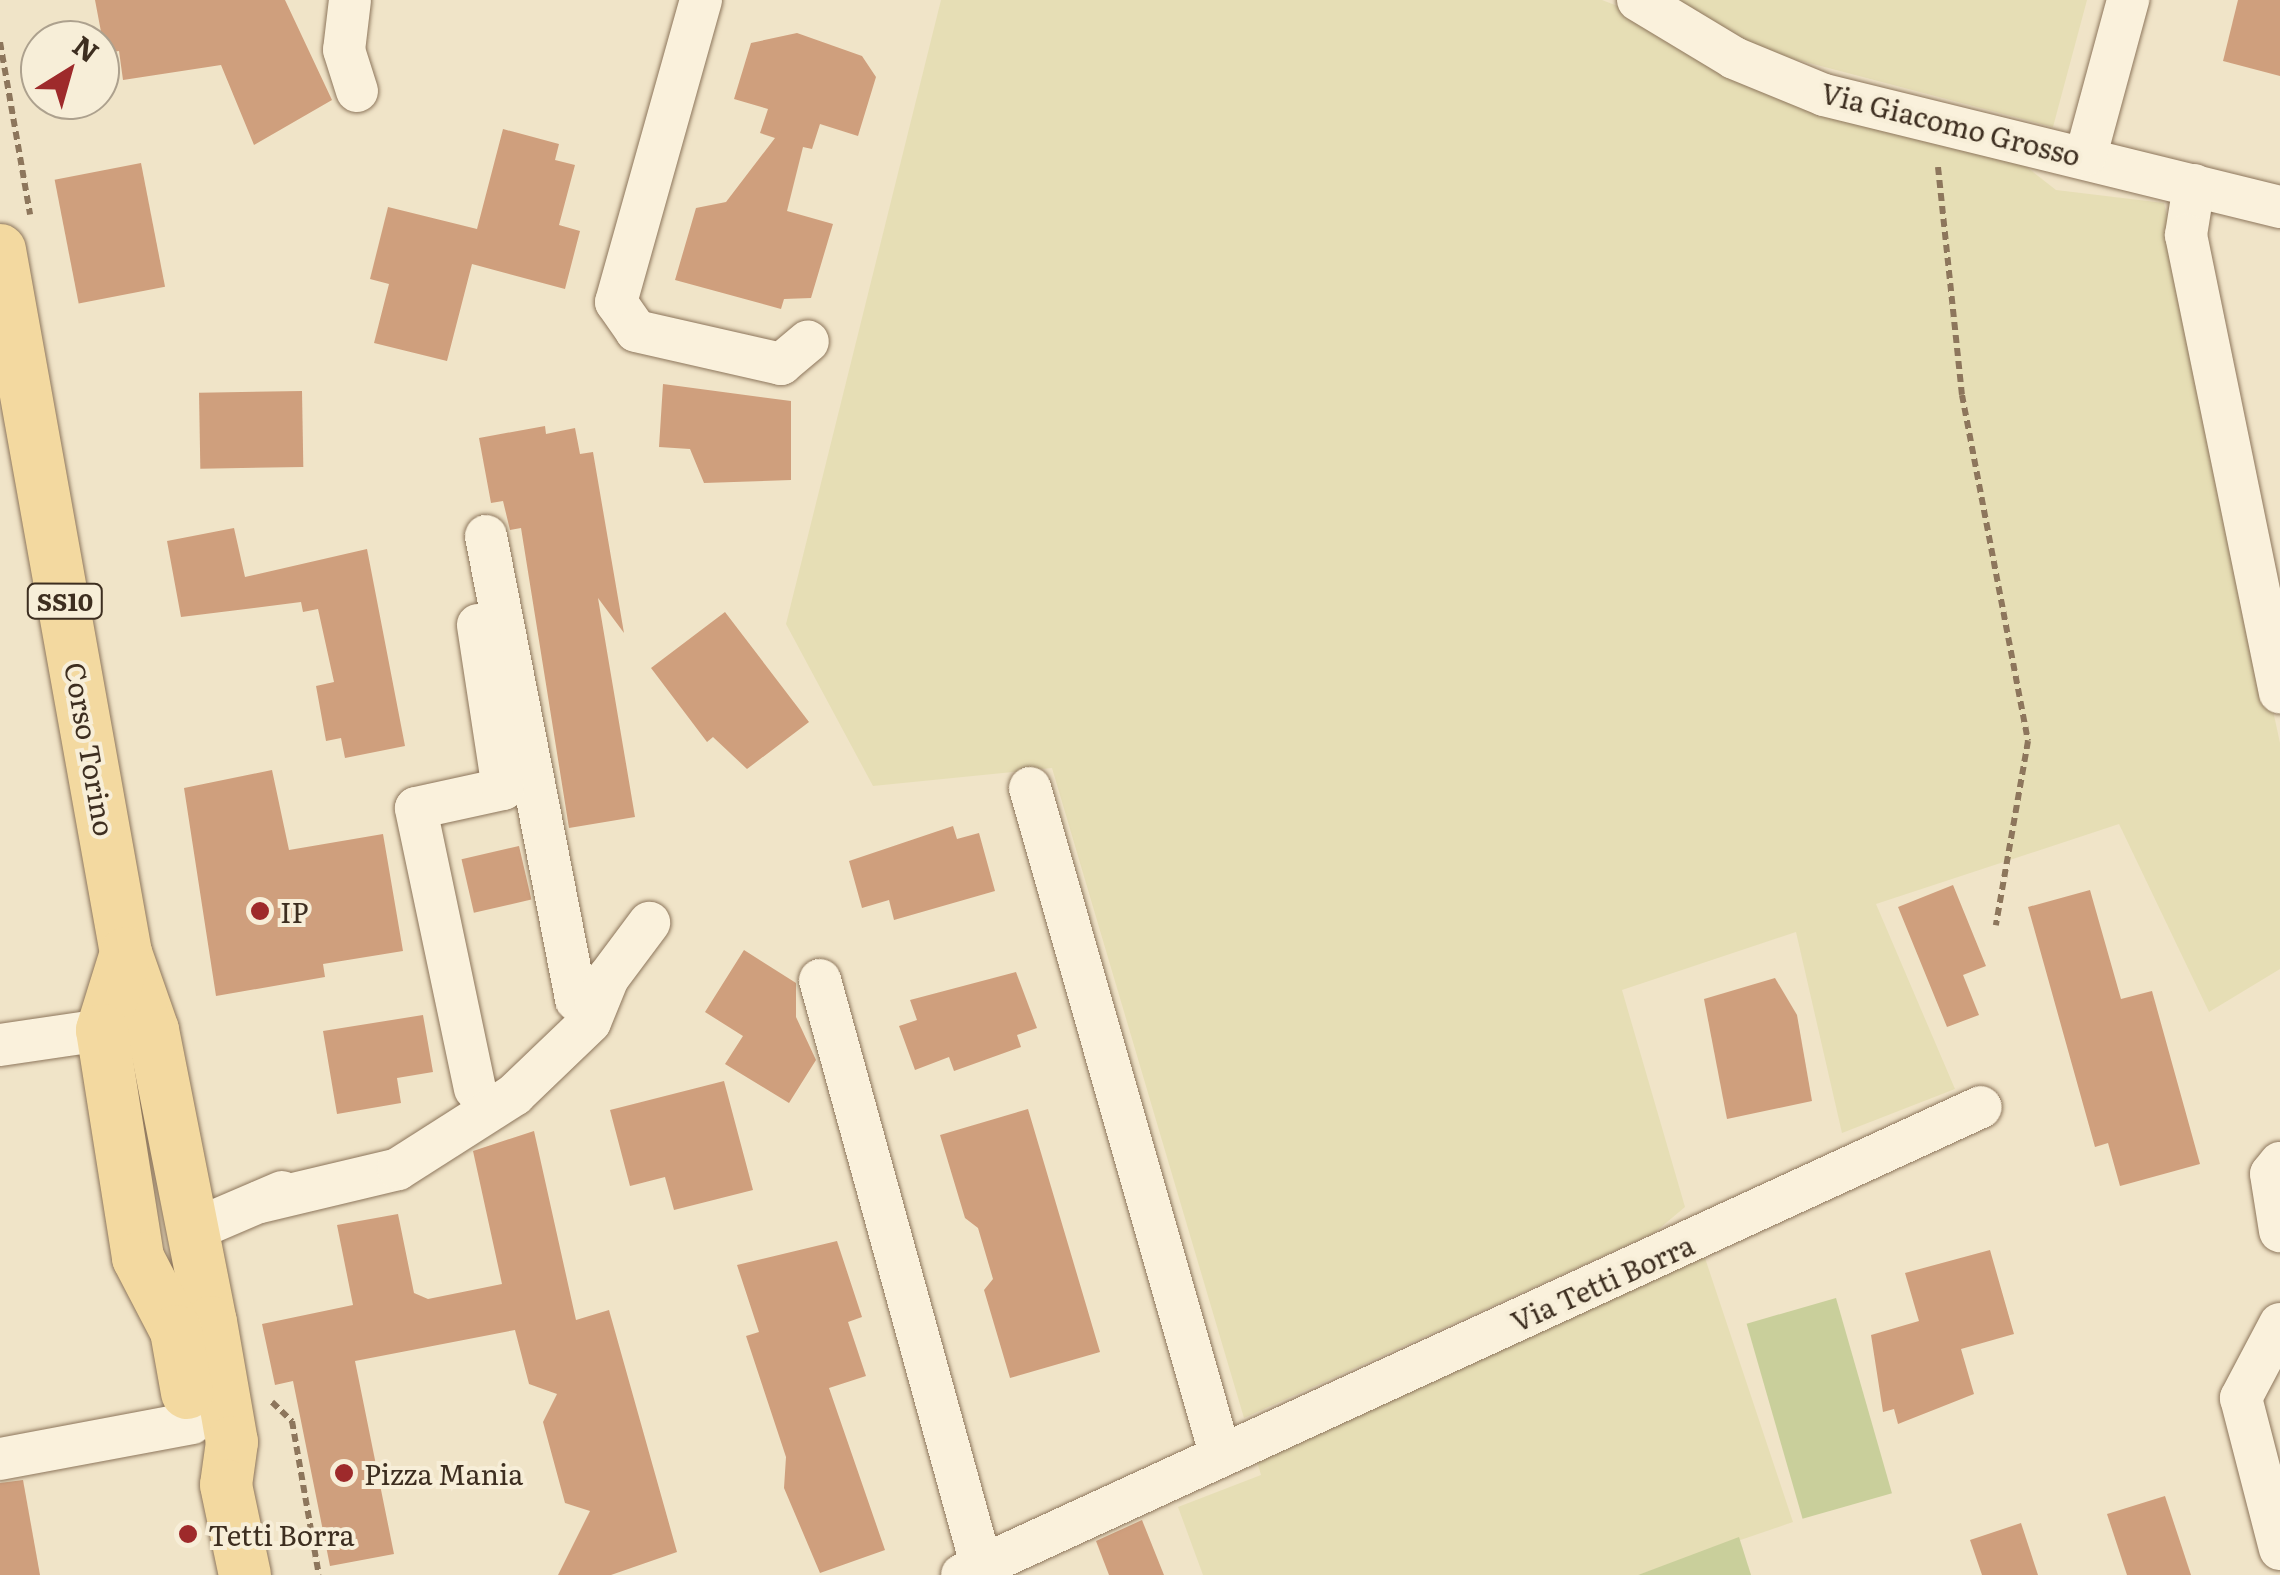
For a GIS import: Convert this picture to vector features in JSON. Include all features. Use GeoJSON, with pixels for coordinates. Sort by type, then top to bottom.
{"type":"FeatureCollection","features":[{"type":"Feature","properties":{"kind":"main road","name":"Corso Torino"},"geometry":{"type":"LineString","coordinates":[[0,250],[126,952],[118,1025],[232,1442],[226,1486]]}},
{"type":"Feature","properties":{"kind":"main road","name":"Corso Torino"},"geometry":{"type":"LineString","coordinates":[[179,1259],[176,1331],[192,1423],[226,1486],[245,1575]]}},
{"type":"Feature","properties":{"kind":"street"},"geometry":{"type":"LineString","coordinates":[[350,0],[344,50],[357,90]]}},
{"type":"Feature","properties":{"kind":"street"},"geometry":{"type":"LineString","coordinates":[[701,0],[616,302],[636,331],[781,364],[808,341]]}},
{"type":"Feature","properties":{"kind":"street","name":"Via Giacomo Grosso"},"geometry":{"type":"LineString","coordinates":[[1638,0],[1734,58],[1824,95],[1948,127],[2086,156],[2280,208]]}},
{"type":"Feature","properties":{"kind":"street"},"geometry":{"type":"LineString","coordinates":[[2086,156],[2128,0]]}},
{"type":"Feature","properties":{"kind":"street"},"geometry":{"type":"LineString","coordinates":[[2194,186],[2186,235],[2280,692]]}},
{"type":"Feature","properties":{"kind":"street"},"geometry":{"type":"LineString","coordinates":[[260,1202],[398,1169],[514,1095],[590,1022],[592,989],[486,536]]}},
{"type":"Feature","properties":{"kind":"street"},"geometry":{"type":"LineString","coordinates":[[475,1089],[416,808],[503,789],[478,624]]}},
{"type":"Feature","properties":{"kind":"street"},"geometry":{"type":"LineString","coordinates":[[1030,788],[1219,1450]]}},
{"type":"Feature","properties":{"kind":"street"},"geometry":{"type":"LineString","coordinates":[[179,1259],[260,1202],[402,1136],[475,1089],[592,989],[649,923]]}},
{"type":"Feature","properties":{"kind":"street"},"geometry":{"type":"LineString","coordinates":[[820,980],[993,1566]]}},
{"type":"Feature","properties":{"kind":"street"},"geometry":{"type":"LineString","coordinates":[[0,1045],[118,1025]]}},
{"type":"Feature","properties":{"kind":"street","name":"Via Tetti Borra"},"geometry":{"type":"LineString","coordinates":[[993,1566],[1219,1450],[1981,1106]]}},
{"type":"Feature","properties":{"kind":"street"},"geometry":{"type":"LineString","coordinates":[[2280,1162],[2270,1174],[2280,1231]]}},
{"type":"Feature","properties":{"kind":"street"},"geometry":{"type":"LineString","coordinates":[[2280,1324],[2241,1398],[2280,1549]]}},
{"type":"Feature","properties":{"kind":"street"},"geometry":{"type":"LineString","coordinates":[[0,1459],[192,1423]]}},
{"type":"Feature","properties":{"kind":"path"},"geometry":{"type":"LineString","coordinates":[[1948,127],[1938,156],[1940,238],[2028,741],[1996,925]]}},
{"type":"Feature","properties":{"kind":"shaded area"},"geometry":{"type":"Polygon","coordinates":[[[941,0],[1602,0],[2019,161],[2056,190],[2164,203],[2280,743],[2280,969],[2209,1012],[2119,824],[1876,904],[1955,1089],[1842,1133],[1796,932],[1622,990],[1685,1207],[1654,1233],[1244,1418],[1052,768],[873,786],[786,624],[941,0]]]}},
{"type":"Feature","properties":{"kind":"shaded area"},"geometry":{"type":"Polygon","coordinates":[[[1673,0],[2087,0],[2053,127],[1748,47],[1673,0]]]}},
{"type":"Feature","properties":{"kind":"shaded area"},"geometry":{"type":"Polygon","coordinates":[[[1701,1246],[1793,1522],[1638,1575],[1203,1575],[1178,1507],[1261,1475],[1252,1444],[1701,1246]]]}},
{"type":"Feature","properties":{"kind":"green space"},"geometry":{"type":"Polygon","coordinates":[[[1836,1298],[1892,1493],[1803,1519],[1747,1324],[1836,1298]]]}},
{"type":"Feature","properties":{"kind":"green space"},"geometry":{"type":"Polygon","coordinates":[[[1739,1537],[1751,1575],[1638,1575],[1739,1537]]]}},
{"type":"Feature","properties":{"kind":"building"},"geometry":{"type":"Polygon","coordinates":[[[95,0],[285,0],[332,100],[254,145],[221,65],[123,80],[120,20],[99,20],[95,0]]]}},
{"type":"Feature","properties":{"kind":"building"},"geometry":{"type":"Polygon","coordinates":[[[2238,0],[2280,0],[2280,76],[2223,61],[2238,0]]]}},
{"type":"Feature","properties":{"kind":"building"},"geometry":{"type":"Polygon","coordinates":[[[797,33],[862,56],[876,77],[858,136],[820,124],[812,149],[803,147],[787,211],[833,224],[811,298],[784,299],[781,309],[675,280],[696,208],[726,202],[775,138],[760,133],[768,109],[734,99],[751,43],[797,33]]]}},
{"type":"Feature","properties":{"kind":"building"},"geometry":{"type":"Polygon","coordinates":[[[503,129],[559,144],[555,160],[575,165],[559,225],[580,231],[565,289],[472,264],[447,361],[374,343],[389,284],[370,279],[388,207],[477,229],[503,129]]]}},
{"type":"Feature","properties":{"kind":"building"},"geometry":{"type":"Polygon","coordinates":[[[141,163],[165,287],[79,303],[55,180],[141,163]]]}},
{"type":"Feature","properties":{"kind":"building"},"geometry":{"type":"Polygon","coordinates":[[[663,384],[791,401],[791,480],[704,483],[690,449],[659,447],[663,384]]]}},
{"type":"Feature","properties":{"kind":"building"},"geometry":{"type":"Polygon","coordinates":[[[302,391],[303,467],[200,469],[199,393],[302,391]]]}},
{"type":"Feature","properties":{"kind":"building"},"geometry":{"type":"Polygon","coordinates":[[[545,426],[546,434],[575,428],[580,454],[593,452],[624,633],[598,598],[635,817],[569,828],[521,528],[510,530],[503,501],[491,503],[479,438],[545,426]]]}},
{"type":"Feature","properties":{"kind":"building"},"geometry":{"type":"Polygon","coordinates":[[[234,528],[245,577],[367,549],[405,746],[345,758],[341,738],[326,741],[316,686],[334,682],[318,609],[303,612],[301,602],[181,617],[167,541],[234,528]]]}},
{"type":"Feature","properties":{"kind":"building"},"geometry":{"type":"Polygon","coordinates":[[[725,612],[809,722],[747,769],[713,737],[707,742],[651,668],[725,612]]]}},
{"type":"Feature","properties":{"kind":"building"},"geometry":{"type":"Polygon","coordinates":[[[272,770],[289,850],[383,834],[403,951],[323,964],[325,977],[216,996],[184,788],[272,770]]]}},
{"type":"Feature","properties":{"kind":"building"},"geometry":{"type":"Polygon","coordinates":[[[953,826],[957,839],[979,833],[995,891],[894,920],[889,900],[862,908],[849,861],[953,826]]]}},
{"type":"Feature","properties":{"kind":"building"},"geometry":{"type":"Polygon","coordinates":[[[519,846],[531,900],[474,913],[462,859],[519,846]]]}},
{"type":"Feature","properties":{"kind":"building"},"geometry":{"type":"Polygon","coordinates":[[[1953,885],[1986,966],[1963,975],[1979,1015],[1947,1027],[1898,907],[1953,885]]]}},
{"type":"Feature","properties":{"kind":"building"},"geometry":{"type":"Polygon","coordinates":[[[2090,890],[2121,999],[2152,991],[2200,1164],[2120,1186],[2108,1143],[2095,1147],[2028,907],[2090,890]]]}},
{"type":"Feature","properties":{"kind":"building"},"geometry":{"type":"Polygon","coordinates":[[[744,950],[796,983],[796,1017],[816,1060],[789,1103],[725,1064],[743,1036],[705,1012],[744,950]]]}},
{"type":"Feature","properties":{"kind":"building"},"geometry":{"type":"Polygon","coordinates":[[[1016,972],[1037,1028],[1017,1035],[1021,1047],[954,1071],[949,1057],[915,1070],[899,1026],[917,1020],[910,1000],[1016,972]]]}},
{"type":"Feature","properties":{"kind":"building"},"geometry":{"type":"Polygon","coordinates":[[[1775,978],[1797,1015],[1812,1101],[1727,1119],[1704,999],[1775,978]]]}},
{"type":"Feature","properties":{"kind":"building"},"geometry":{"type":"Polygon","coordinates":[[[423,1015],[433,1072],[397,1078],[401,1103],[337,1114],[323,1031],[423,1015]]]}},
{"type":"Feature","properties":{"kind":"building"},"geometry":{"type":"Polygon","coordinates":[[[724,1081],[753,1190],[674,1210],[665,1177],[630,1186],[610,1110],[724,1081]]]}},
{"type":"Feature","properties":{"kind":"building"},"geometry":{"type":"Polygon","coordinates":[[[1028,1109],[1100,1352],[1010,1378],[984,1290],[993,1279],[978,1228],[965,1218],[940,1135],[1028,1109]]]}},
{"type":"Feature","properties":{"kind":"building"},"geometry":{"type":"Polygon","coordinates":[[[534,1131],[576,1320],[609,1310],[677,1552],[611,1575],[558,1575],[590,1511],[565,1503],[543,1422],[557,1394],[529,1384],[515,1330],[355,1361],[394,1554],[330,1566],[293,1381],[275,1385],[262,1324],[353,1305],[337,1225],[398,1214],[414,1293],[428,1299],[502,1284],[473,1151],[534,1131]]]}},
{"type":"Feature","properties":{"kind":"building"},"geometry":{"type":"Polygon","coordinates":[[[837,1241],[862,1317],[848,1322],[866,1376],[829,1388],[885,1550],[820,1573],[784,1488],[786,1457],[746,1336],[759,1332],[737,1265],[837,1241]]]}},
{"type":"Feature","properties":{"kind":"building"},"geometry":{"type":"Polygon","coordinates":[[[1990,1250],[2014,1334],[1961,1349],[1974,1394],[1898,1424],[1894,1409],[1883,1412],[1871,1335],[1919,1321],[1905,1273],[1990,1250]]]}},
{"type":"Feature","properties":{"kind":"building"},"geometry":{"type":"Polygon","coordinates":[[[23,1480],[40,1575],[0,1575],[0,1483],[23,1480]]]}},
{"type":"Feature","properties":{"kind":"building"},"geometry":{"type":"Polygon","coordinates":[[[2165,1496],[2191,1575],[2127,1575],[2107,1514],[2165,1496]]]}},
{"type":"Feature","properties":{"kind":"building"},"geometry":{"type":"Polygon","coordinates":[[[1142,1520],[1164,1575],[1109,1575],[1096,1541],[1142,1520]]]}},
{"type":"Feature","properties":{"kind":"building"},"geometry":{"type":"Polygon","coordinates":[[[2021,1523],[2038,1575],[1982,1575],[1970,1540],[2021,1523]]]}},
{"type":"Feature","properties":{"kind":"place","name":"IP"},"geometry":{"type":"Point","coordinates":[260,911]}},
{"type":"Feature","properties":{"kind":"place","name":"Pizza Mania"},"geometry":{"type":"Point","coordinates":[344,1473]}},
{"type":"Feature","properties":{"kind":"place","name":"Tetti Borra"},"geometry":{"type":"Point","coordinates":[188,1534]}}]}
